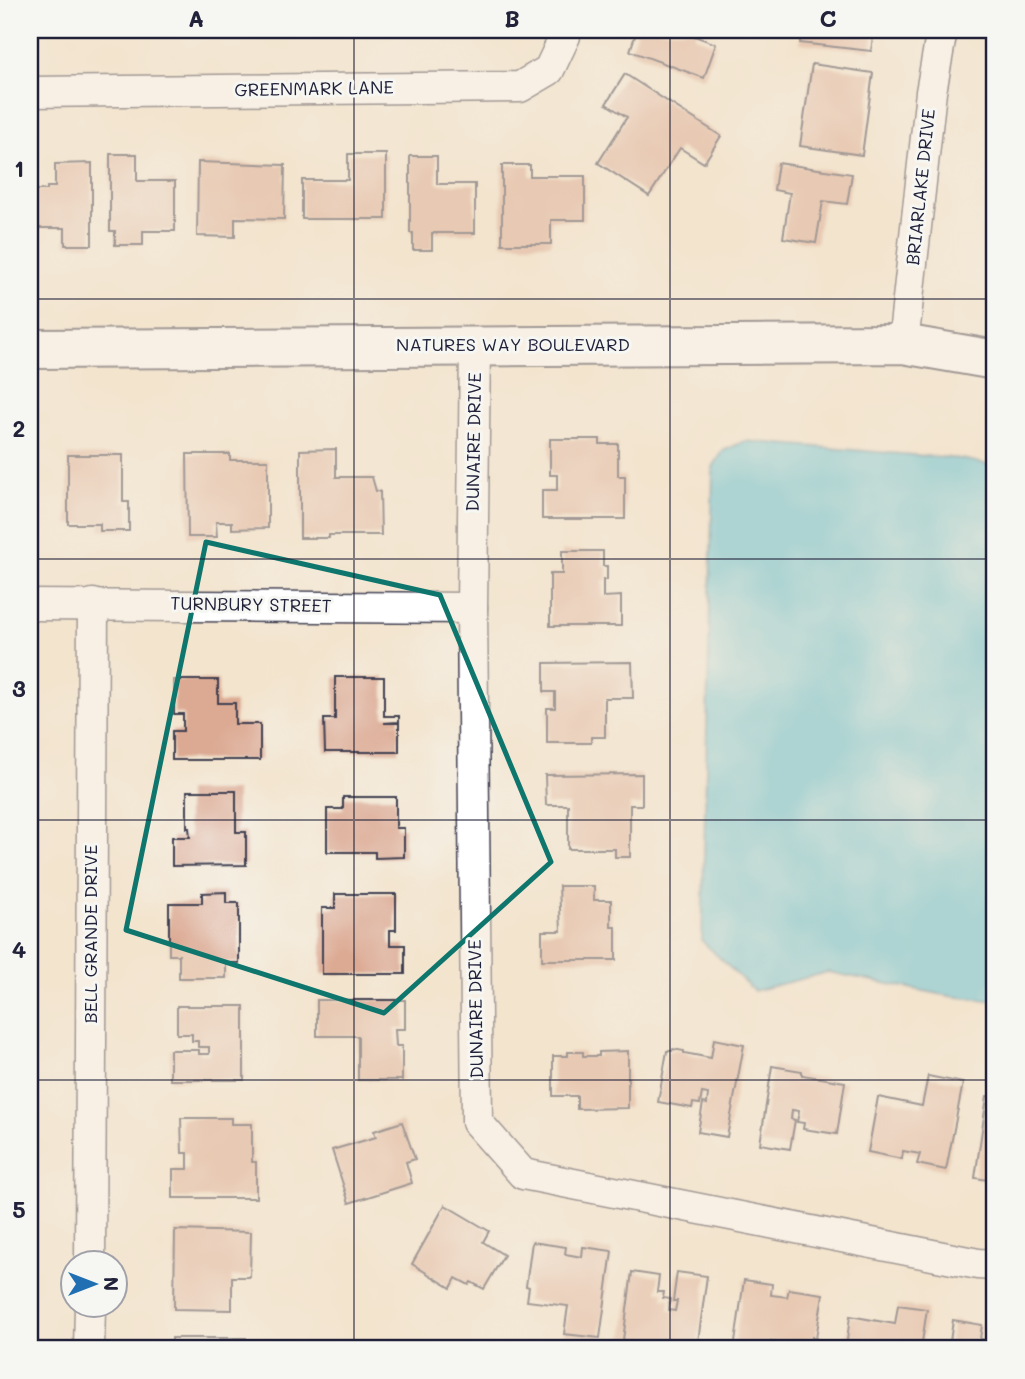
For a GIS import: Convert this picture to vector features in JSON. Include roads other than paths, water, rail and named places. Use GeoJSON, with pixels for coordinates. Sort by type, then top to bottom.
{"type":"FeatureCollection","features":[{"type":"Feature","properties":{"kind":"street","name":"GREENMARK LANE"},"geometry":{"type":"LineString","coordinates":[[30,92],[520,87],[549,70],[565,36],[565,30]]}},
{"type":"Feature","properties":{"kind":"street","name":"BRIARLAKE DRIVE"},"geometry":{"type":"LineString","coordinates":[[903,344],[931,92],[942,30]]}},
{"type":"Feature","properties":{"kind":"street","name":"NATURES WAY BOULEVARD"},"geometry":{"type":"LineString","coordinates":[[30,349],[903,344],[995,360]]}},
{"type":"Feature","properties":{"kind":"street","name":"DUNAIRE DRIVE"},"geometry":{"type":"LineString","coordinates":[[475,345],[471,608],[477,1122],[523,1174],[995,1265]]}},
{"type":"Feature","properties":{"kind":"street","name":"BELL GRANDE DRIVE"},"geometry":{"type":"LineString","coordinates":[[90,1250],[93,604]]}},
{"type":"Feature","properties":{"kind":"street","name":"TURNBURY STREET"},"geometry":{"type":"LineString","coordinates":[[30,605],[471,608]]}},
{"type":"Feature","properties":{"kind":"street"},"geometry":{"type":"LineString","coordinates":[[89,1349],[90,1320]]}},
{"type":"Feature","properties":{"kind":"water"},"geometry":{"type":"Polygon","coordinates":[[[745,441],[962,459],[995,466],[995,1001],[949,996],[828,972],[754,991],[702,941],[713,467],[723,451],[745,441]]]}}]}
